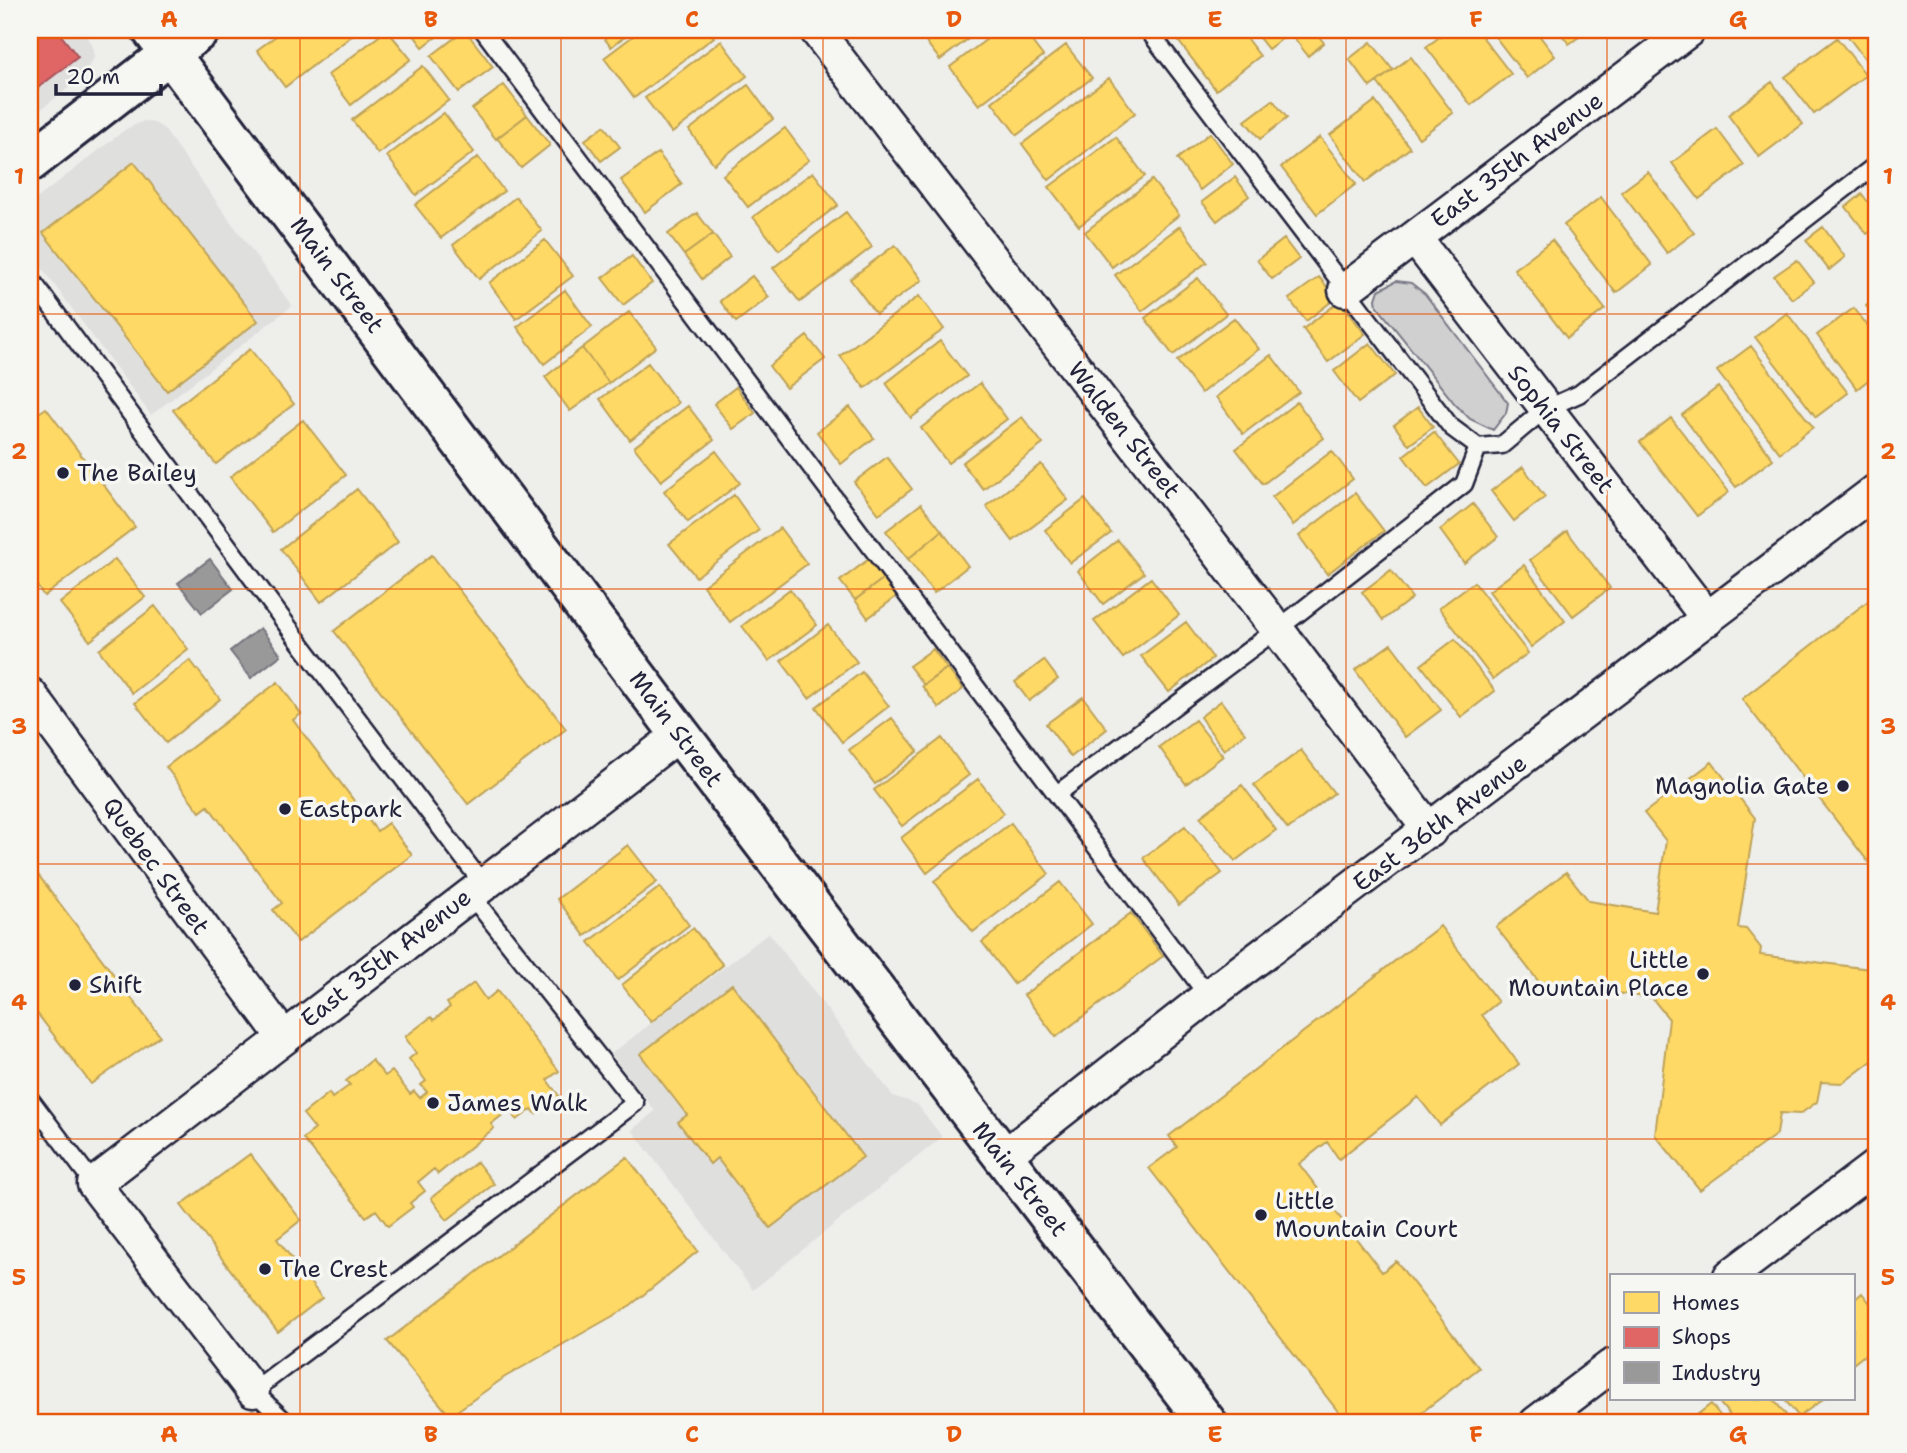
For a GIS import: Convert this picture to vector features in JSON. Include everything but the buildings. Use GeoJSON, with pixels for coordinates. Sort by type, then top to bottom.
{"type":"FeatureCollection","features":[{"type":"Feature","properties":{"kind":"main road"},"geometry":{"type":"LineString","coordinates":[[30,162],[161,42],[200,30]]}},
{"type":"Feature","properties":{"kind":"main road","name":"Main Street"},"geometry":{"type":"LineString","coordinates":[[161,42],[680,734],[1207,1423]]}},
{"type":"Feature","properties":{"kind":"street","name":"Walden Street"},"geometry":{"type":"LineString","coordinates":[[816,30],[1430,831]]}},
{"type":"Feature","properties":{"kind":"street","name":"East 35th Avenue"},"geometry":{"type":"LineString","coordinates":[[1345,290],[1689,30]]}},
{"type":"Feature","properties":{"kind":"street","name":"Sophia Street"},"geometry":{"type":"LineString","coordinates":[[1415,238],[1708,619]]}},
{"type":"Feature","properties":{"kind":"street","name":"East 36th Avenue"},"geometry":{"type":"LineString","coordinates":[[1003,1157],[1209,996],[1877,490]]}},
{"type":"Feature","properties":{"kind":"street","name":"Quebec Street"},"geometry":{"type":"LineString","coordinates":[[30,694],[284,1038]]}},
{"type":"Feature","properties":{"kind":"street","name":"East 35th Avenue"},"geometry":{"type":"LineString","coordinates":[[94,1184],[680,734]]}},
{"type":"Feature","properties":{"kind":"street"},"geometry":{"type":"LineString","coordinates":[[1733,1274],[1877,1164]]}},
{"type":"Feature","properties":{"kind":"street"},"geometry":{"type":"LineString","coordinates":[[94,1184],[253,1391]]}},
{"type":"Feature","properties":{"kind":"street"},"geometry":{"type":"LineString","coordinates":[[1536,1423],[1610,1367]]}},
{"type":"Feature","properties":{"kind":"lane"},"geometry":{"type":"LineString","coordinates":[[483,30],[1209,996]]}},
{"type":"Feature","properties":{"kind":"lane"},"geometry":{"type":"LineString","coordinates":[[1148,30],[1451,427],[1478,447],[1502,444],[1545,409],[1579,394],[1877,164]]}},
{"type":"Feature","properties":{"kind":"lane"},"geometry":{"type":"LineString","coordinates":[[30,278],[343,699],[476,889],[635,1103],[253,1391],[287,1423]]}},
{"type":"Feature","properties":{"kind":"lane"},"geometry":{"type":"LineString","coordinates":[[1057,794],[1464,484],[1478,447]]}},
{"type":"Feature","properties":{"kind":"lane"},"geometry":{"type":"LineString","coordinates":[[30,1099],[94,1184]]}},
{"type":"Feature","properties":{"kind":"shaded area"},"geometry":{"type":"Polygon","coordinates":[[[30,30],[83,30],[92,44],[94,58],[82,77],[30,118],[30,30]]]}},
{"type":"Feature","properties":{"kind":"shaded area"},"geometry":{"type":"Polygon","coordinates":[[[144,121],[163,128],[292,306],[151,415],[30,252],[30,204],[126,129],[144,121]]]}},
{"type":"Feature","properties":{"kind":"shaded area"},"geometry":{"type":"Polygon","coordinates":[[[1396,281],[1411,283],[1425,294],[1508,403],[1506,413],[1493,430],[1470,419],[1455,404],[1377,306],[1379,290],[1396,281]]]}},
{"type":"Feature","properties":{"kind":"shaded area"},"geometry":{"type":"Polygon","coordinates":[[[769,933],[893,1096],[917,1104],[942,1137],[753,1290],[632,1130],[655,1111],[611,1054],[769,933]]]}},
{"type":"Feature","properties":{"kind":"place","name":"The Bailey"},"geometry":{"type":"Point","coordinates":[63,473]}},
{"type":"Feature","properties":{"kind":"place","name":"Magnolia Gate"},"geometry":{"type":"Point","coordinates":[1843,786]}},
{"type":"Feature","properties":{"kind":"place","name":"Eastpark"},"geometry":{"type":"Point","coordinates":[285,809]}},
{"type":"Feature","properties":{"kind":"place","name":"Little Mountain Place"},"geometry":{"type":"Point","coordinates":[1703,974]}},
{"type":"Feature","properties":{"kind":"place","name":"Shift"},"geometry":{"type":"Point","coordinates":[75,985]}},
{"type":"Feature","properties":{"kind":"place","name":"James Walk"},"geometry":{"type":"Point","coordinates":[433,1103]}},
{"type":"Feature","properties":{"kind":"place","name":"Little Mountain Court"},"geometry":{"type":"Point","coordinates":[1261,1215]}},
{"type":"Feature","properties":{"kind":"place","name":"The Crest"},"geometry":{"type":"Point","coordinates":[265,1269]}}]}
